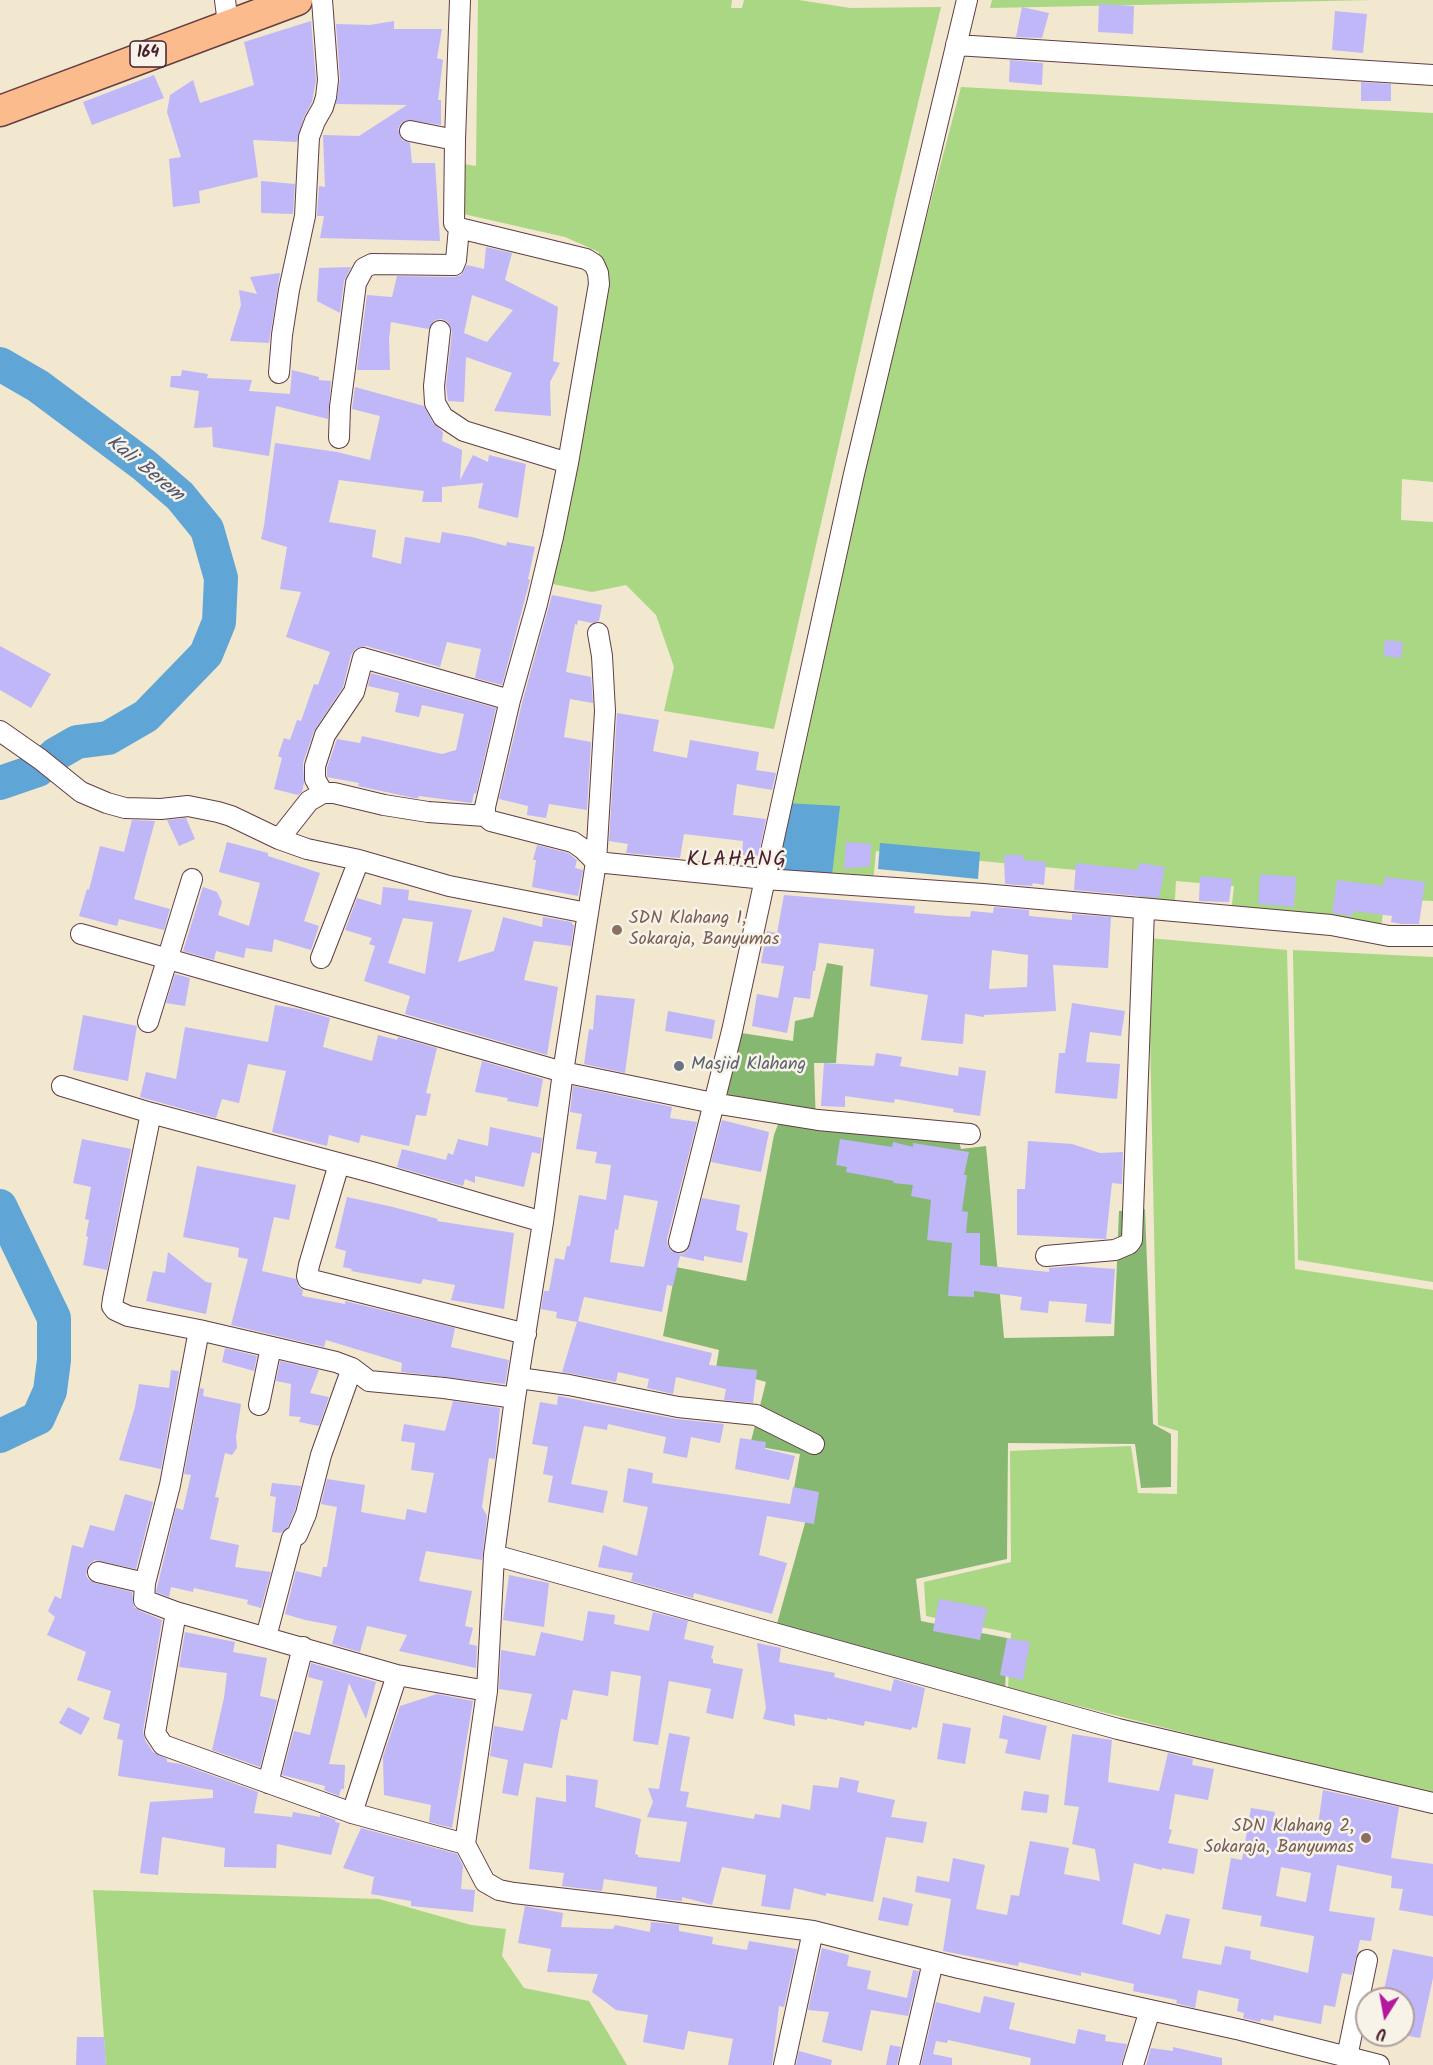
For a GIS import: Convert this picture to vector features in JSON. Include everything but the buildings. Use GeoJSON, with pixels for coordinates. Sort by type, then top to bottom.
{"type":"FeatureCollection","features":[{"type":"Feature","properties":{"kind":"main road","name":"164"},"geometry":{"type":"LineString","coordinates":[[0,111],[226,12],[297,0]]}},
{"type":"Feature","properties":{"kind":"street"},"geometry":{"type":"LineString","coordinates":[[279,373],[285,313],[305,216],[309,137],[323,107],[328,80],[322,0]]}},
{"type":"Feature","properties":{"kind":"street"},"geometry":{"type":"LineString","coordinates":[[339,438],[340,407],[356,283],[363,268],[372,264],[454,265],[456,260],[459,228],[453,217],[454,140],[460,0]]}},
{"type":"Feature","properties":{"kind":"street"},"geometry":{"type":"LineString","coordinates":[[679,1242],[732,1031],[854,474],[967,0]]}},
{"type":"Feature","properties":{"kind":"street"},"geometry":{"type":"LineString","coordinates":[[956,45],[1433,75]]}},
{"type":"Feature","properties":{"kind":"street"},"geometry":{"type":"LineString","coordinates":[[410,131],[454,140]]}},
{"type":"Feature","properties":{"kind":"street"},"geometry":{"type":"LineString","coordinates":[[459,228],[586,259],[594,264],[599,284],[568,463],[537,604],[510,700],[484,807],[485,816]]}},
{"type":"Feature","properties":{"kind":"street"},"geometry":{"type":"LineString","coordinates":[[440,331],[434,386],[435,403],[443,417],[464,431],[568,463]]}},
{"type":"Feature","properties":{"kind":"street"},"geometry":{"type":"LineString","coordinates":[[598,633],[602,656],[605,711],[596,862],[515,1398],[494,1555],[487,1691],[465,1844],[485,1882],[499,1890],[813,1931],[933,1962],[1241,2030],[1379,2065]]}},
{"type":"Feature","properties":{"kind":"street"},"geometry":{"type":"LineString","coordinates":[[323,793],[315,779],[315,766],[325,735],[354,692],[363,658],[510,700]]}},
{"type":"Feature","properties":{"kind":"street"},"geometry":{"type":"LineString","coordinates":[[0,731],[81,792],[107,803],[125,808],[188,807],[206,810],[231,816],[279,839],[307,849],[359,860],[449,886],[587,913]]}},
{"type":"Feature","properties":{"kind":"street"},"geometry":{"type":"LineString","coordinates":[[279,839],[309,801],[323,793],[334,793],[428,813],[485,816],[491,821],[573,842],[596,862],[765,879],[982,894],[1331,926],[1389,936],[1433,936]]}},
{"type":"Feature","properties":{"kind":"street"},"geometry":{"type":"LineString","coordinates":[[321,958],[359,860]]}},
{"type":"Feature","properties":{"kind":"street"},"geometry":{"type":"LineString","coordinates":[[148,1022],[192,879]]}},
{"type":"Feature","properties":{"kind":"street"},"geometry":{"type":"LineString","coordinates":[[1046,1256],[1115,1250],[1129,1244],[1132,1240],[1144,910]]}},
{"type":"Feature","properties":{"kind":"street"},"geometry":{"type":"LineString","coordinates":[[81,934],[563,1072],[713,1103],[838,1123],[970,1134]]}},
{"type":"Feature","properties":{"kind":"street"},"geometry":{"type":"LineString","coordinates":[[62,1086],[543,1222]]}},
{"type":"Feature","properties":{"kind":"street"},"geometry":{"type":"LineString","coordinates":[[151,1113],[112,1306],[115,1310],[128,1316],[336,1362],[352,1368],[369,1381],[515,1398]]}},
{"type":"Feature","properties":{"kind":"street"},"geometry":{"type":"LineString","coordinates":[[339,1164],[309,1265],[308,1279],[526,1334]]}},
{"type":"Feature","properties":{"kind":"street"},"geometry":{"type":"LineString","coordinates":[[199,1330],[171,1485],[145,1583],[144,1600],[176,1612],[397,1675],[487,1691]]}},
{"type":"Feature","properties":{"kind":"street"},"geometry":{"type":"LineString","coordinates":[[259,1405],[271,1347]]}},
{"type":"Feature","properties":{"kind":"street"},"geometry":{"type":"LineString","coordinates":[[266,1637],[292,1538],[297,1535],[306,1514],[321,1455],[352,1368]]}},
{"type":"Feature","properties":{"kind":"street"},"geometry":{"type":"LineString","coordinates":[[519,1378],[569,1385],[678,1407],[756,1415],[814,1444]]}},
{"type":"Feature","properties":{"kind":"street"},"geometry":{"type":"LineString","coordinates":[[494,1555],[1118,1729],[1433,1803]]}},
{"type":"Feature","properties":{"kind":"street"},"geometry":{"type":"LineString","coordinates":[[98,1572],[145,1583]]}},
{"type":"Feature","properties":{"kind":"street"},"geometry":{"type":"LineString","coordinates":[[176,1612],[155,1733],[162,1745],[352,1813],[465,1844]]}},
{"type":"Feature","properties":{"kind":"street"},"geometry":{"type":"LineString","coordinates":[[268,1783],[303,1647]]}},
{"type":"Feature","properties":{"kind":"street"},"geometry":{"type":"LineString","coordinates":[[352,1813],[397,1675]]}},
{"type":"Feature","properties":{"kind":"street"},"geometry":{"type":"LineString","coordinates":[[784,2065],[813,1931]]}},
{"type":"Feature","properties":{"kind":"street"},"geometry":{"type":"LineString","coordinates":[[1347,2057],[1367,1960]]}},
{"type":"Feature","properties":{"kind":"street"},"geometry":{"type":"LineString","coordinates":[[909,2065],[933,1962]]}},
{"type":"Feature","properties":{"kind":"street"},"geometry":{"type":"LineString","coordinates":[[1133,2065],[1150,2010]]}},
{"type":"Feature","properties":{"kind":"green space"},"geometry":{"type":"Polygon","coordinates":[[[478,0],[732,0],[731,8],[742,8],[744,0],[799,0],[850,8],[941,7],[774,729],[664,711],[674,667],[656,615],[626,585],[592,592],[548,583],[574,430],[599,252],[565,237],[459,213],[457,163],[476,166],[478,0]]]}},
{"type":"Feature","properties":{"kind":"green space"},"geometry":{"type":"Polygon","coordinates":[[[992,0],[1373,0],[990,8],[992,0]]]}},
{"type":"Feature","properties":{"kind":"green space"},"geometry":{"type":"Polygon","coordinates":[[[961,87],[1433,113],[1433,482],[1402,479],[1401,520],[1433,522],[1433,901],[1385,899],[1381,927],[1231,913],[1234,886],[1176,881],[1174,916],[1139,913],[1139,876],[876,851],[873,883],[768,875],[859,475],[961,87]]]}},
{"type":"Feature","properties":{"kind":"green space"},"geometry":{"type":"Polygon","coordinates":[[[1148,938],[1287,950],[1295,1269],[1433,1290],[1433,1796],[1008,1688],[1011,1633],[926,1616],[924,1582],[1011,1562],[1010,1451],[1131,1446],[1138,1493],[1177,1494],[1178,1431],[1158,1425],[1148,938]]]}},
{"type":"Feature","properties":{"kind":"green space"},"geometry":{"type":"Polygon","coordinates":[[[1293,950],[1433,957],[1433,1282],[1298,1260],[1293,950]]]}},
{"type":"Feature","properties":{"kind":"green space"},"geometry":{"type":"Polygon","coordinates":[[[827,963],[843,966],[836,1063],[814,1063],[816,1127],[957,1134],[961,1149],[986,1146],[1004,1338],[1114,1336],[1119,1211],[1145,1209],[1153,1424],[1171,1434],[1171,1487],[1141,1488],[1135,1444],[1008,1443],[1007,1559],[916,1579],[921,1621],[1007,1638],[1005,1694],[775,1631],[812,1498],[793,1494],[800,1454],[750,1445],[766,1382],[716,1368],[719,1350],[663,1336],[676,1267],[746,1281],[774,1135],[780,1119],[726,1105],[735,1032],[793,1041],[795,1021],[813,1017],[827,963]]]}},
{"type":"Feature","properties":{"kind":"green space"},"geometry":{"type":"Polygon","coordinates":[[[93,1890],[379,1899],[471,1925],[506,1929],[502,1956],[524,1988],[589,2001],[627,2065],[106,2065],[93,1890]]]}},
{"type":"Feature","properties":{"kind":"water"},"geometry":{"type":"Polygon","coordinates":[[[784,803],[840,806],[832,875],[773,872],[784,803]]]}},
{"type":"Feature","properties":{"kind":"water"},"geometry":{"type":"Polygon","coordinates":[[[880,843],[980,852],[978,879],[878,869],[880,843]]]}},
{"type":"Feature","properties":{"kind":"waterway","name":"Kali Berem"},"geometry":{"type":"LineString","coordinates":[[0,364],[38,386],[144,465],[180,496],[207,529],[221,578],[219,622],[206,654],[146,716],[108,738],[77,742],[56,754],[38,770],[0,783]]}},
{"type":"Feature","properties":{"kind":"waterway","name":"Kali Berem"},"geometry":{"type":"LineString","coordinates":[[0,1206],[54,1318],[54,1360],[50,1391],[38,1418],[0,1436]]}},
{"type":"Feature","properties":{"kind":"place","name":"SDN Klahang 1, Sokaraja, Banyumas"},"geometry":{"type":"Point","coordinates":[617,930]}},
{"type":"Feature","properties":{"kind":"place","name":"Masjid Klahang"},"geometry":{"type":"Point","coordinates":[679,1066]}},
{"type":"Feature","properties":{"kind":"place","name":"SDN Klahang 2, Sokaraja, Banyumas"},"geometry":{"type":"Point","coordinates":[1366,1838]}},
{"type":"Feature","properties":{"kind":"district","name":"KLAHANG"},"geometry":{"type":"Point","coordinates":[737,861]}}]}
